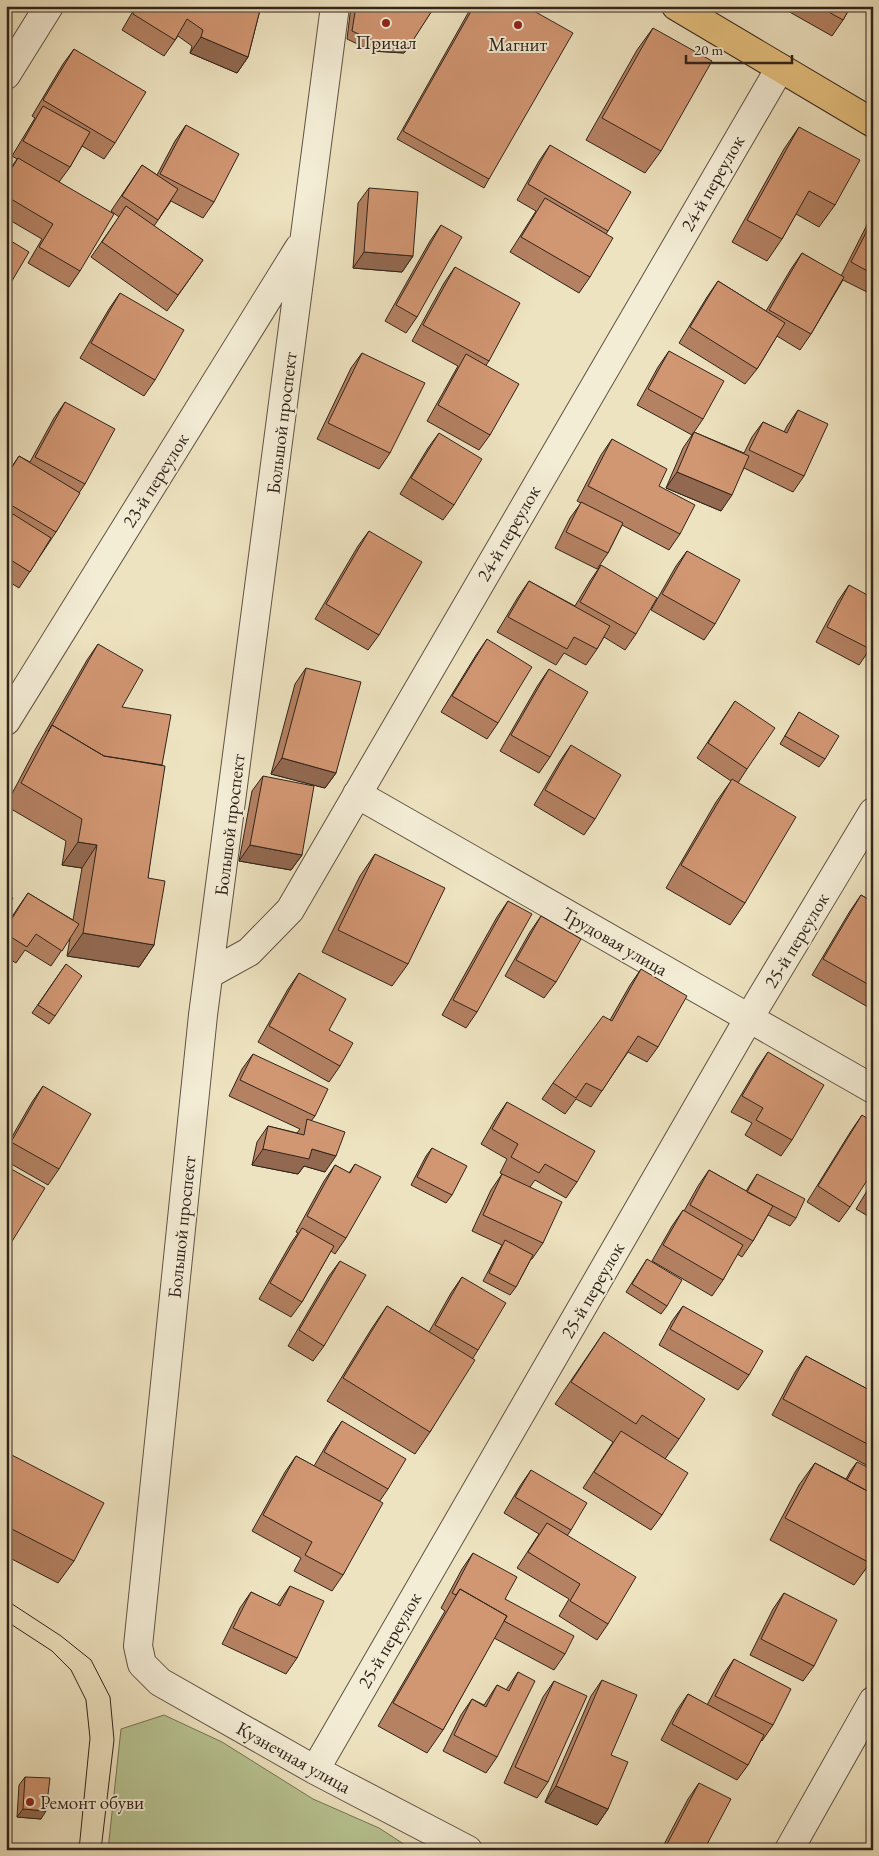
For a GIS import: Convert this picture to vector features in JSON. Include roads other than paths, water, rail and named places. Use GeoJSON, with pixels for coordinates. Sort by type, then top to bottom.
{"type":"FeatureCollection","features":[{"type":"Feature","properties":{"kind":"main road"},"geometry":{"type":"LineString","coordinates":[[676,6],[873,123]]}},
{"type":"Feature","properties":{"kind":"street"},"geometry":{"type":"LineString","coordinates":[[6,75],[49,6]]}},
{"type":"Feature","properties":{"kind":"street","name":"Большой проспект"},"geometry":{"type":"LineString","coordinates":[[138,1646],[201,1035],[335,6]]}},
{"type":"Feature","properties":{"kind":"street","name":"24-й переулок"},"geometry":{"type":"LineString","coordinates":[[209,974],[249,952],[290,910],[780,68]]}},
{"type":"Feature","properties":{"kind":"street","name":"23-й переулок"},"geometry":{"type":"LineString","coordinates":[[6,721],[304,239]]}},
{"type":"Feature","properties":{"kind":"street","name":"Трудовая улица"},"geometry":{"type":"LineString","coordinates":[[357,794],[873,1089]]}},
{"type":"Feature","properties":{"kind":"street","name":"25-й переулок"},"geometry":{"type":"LineString","coordinates":[[315,1770],[749,1018],[873,812]]}},
{"type":"Feature","properties":{"kind":"street","name":"Кузнечная улица"},"geometry":{"type":"LineString","coordinates":[[138,1646],[142,1664],[160,1682],[315,1770],[468,1850]]}},
{"type":"Feature","properties":{"kind":"street"},"geometry":{"type":"LineString","coordinates":[[790,1850],[873,1701]]}},
{"type":"Feature","properties":{"kind":"tram line"},"geometry":{"type":"LineString","coordinates":[[6,1600],[61,1636],[91,1660],[110,1697],[114,1740],[101,1850]]}},
{"type":"Feature","properties":{"kind":"tram line"},"geometry":{"type":"LineString","coordinates":[[6,1621],[52,1651],[71,1670],[86,1700],[90,1738],[79,1850]]}},
{"type":"Feature","properties":{"kind":"place","name":"Причал"},"geometry":{"type":"Point","coordinates":[386,23]}},
{"type":"Feature","properties":{"kind":"place","name":"Магнит"},"geometry":{"type":"Point","coordinates":[518,25]}},
{"type":"Feature","properties":{"kind":"place","name":"Ремонт обуви"},"geometry":{"type":"Point","coordinates":[30,1802]}}]}
